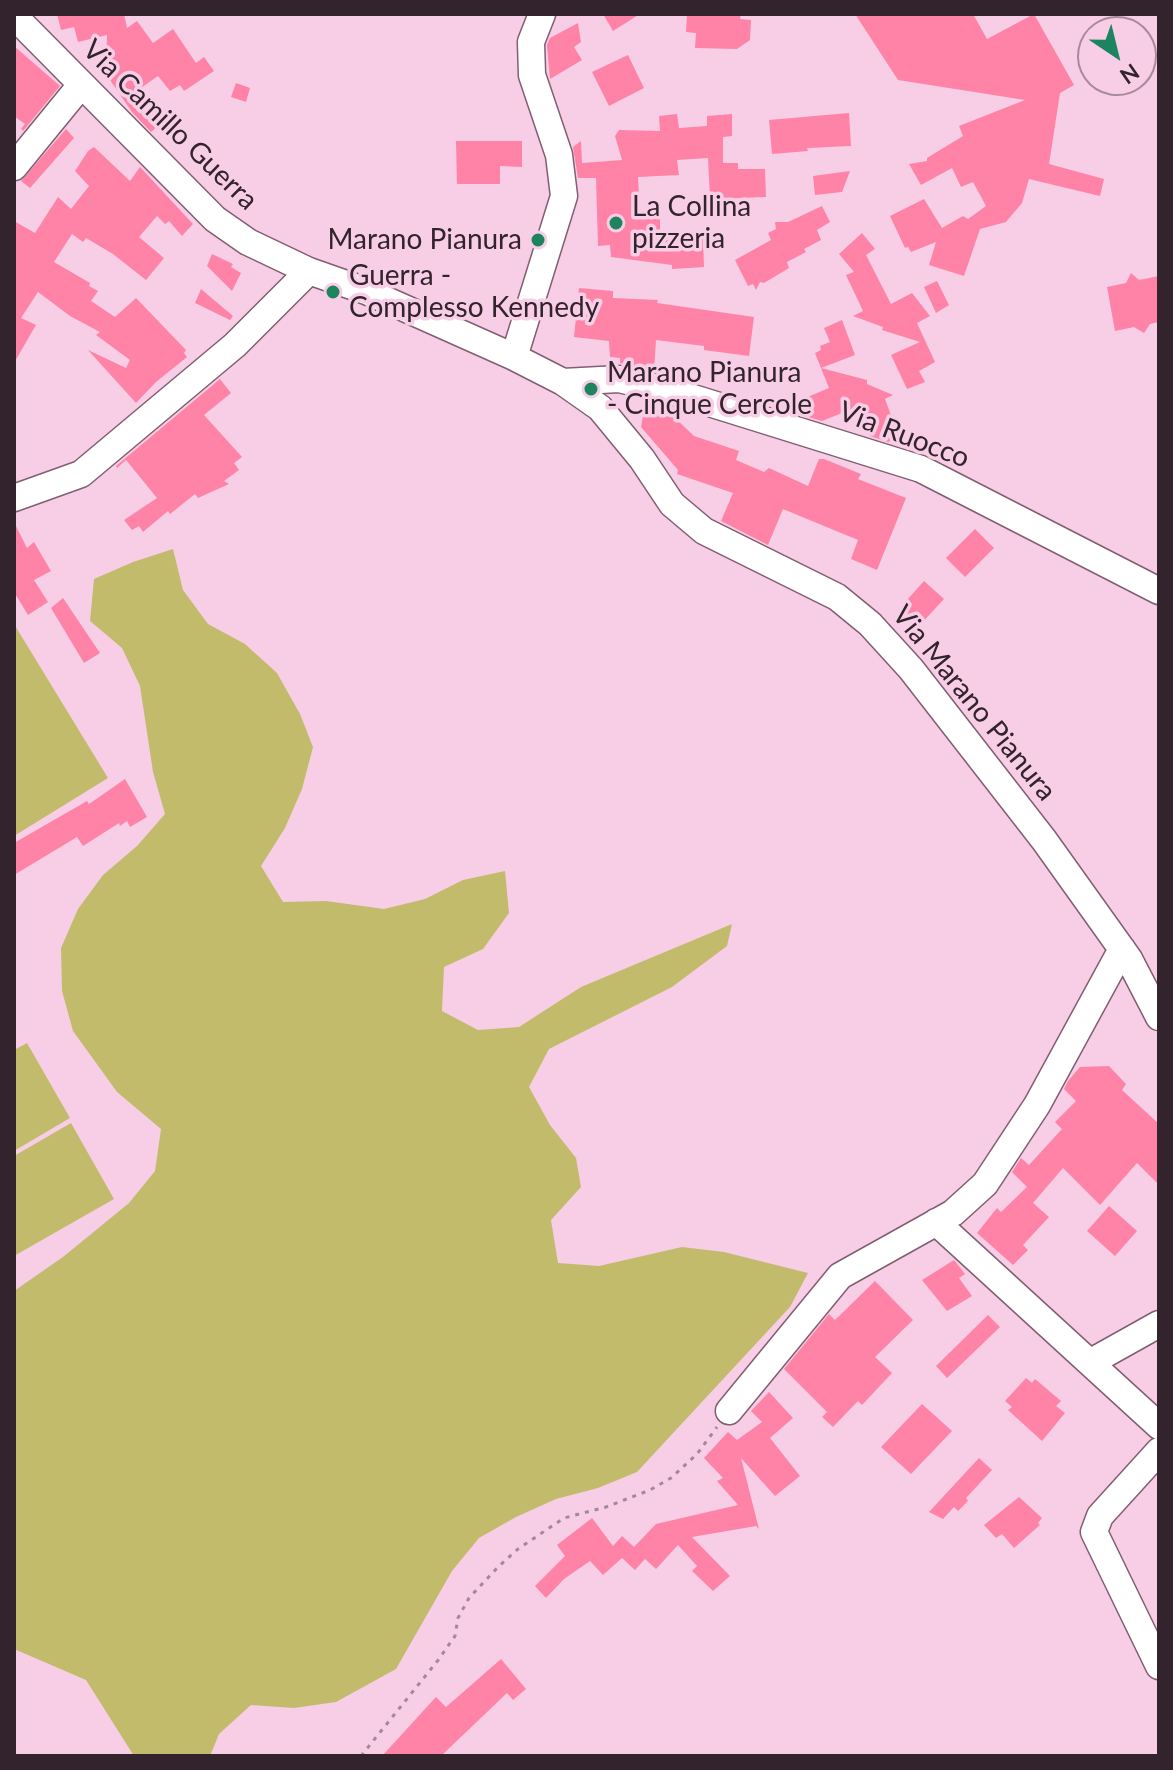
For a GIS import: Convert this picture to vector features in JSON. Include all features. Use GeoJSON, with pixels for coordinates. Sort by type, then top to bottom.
{"type":"FeatureCollection","features":[{"type":"Feature","properties":{"kind":"street"},"geometry":{"type":"LineString","coordinates":[[514,357],[564,196],[559,155],[532,75],[531,42],[542,14]]}},
{"type":"Feature","properties":{"kind":"street","name":"Via Camillo Guerra"},"geometry":{"type":"LineString","coordinates":[[19,30],[81,85],[211,216],[248,242],[309,271],[366,291],[514,357]]}},
{"type":"Feature","properties":{"kind":"street"},"geometry":{"type":"LineString","coordinates":[[14,167],[81,85]]}},
{"type":"Feature","properties":{"kind":"street"},"geometry":{"type":"LineString","coordinates":[[14,498],[81,474],[235,345],[309,271]]}},
{"type":"Feature","properties":{"kind":"street","name":"Via Marano Pianura"},"geometry":{"type":"LineString","coordinates":[[514,357],[563,382],[600,408],[642,459],[672,504],[704,531],[837,597],[870,624],[911,669],[1035,828],[1122,949],[1159,1017]]}},
{"type":"Feature","properties":{"kind":"street","name":"Via Ruocco"},"geometry":{"type":"LineString","coordinates":[[563,382],[619,379],[674,392],[921,469],[1159,591]]}},
{"type":"Feature","properties":{"kind":"street"},"geometry":{"type":"LineString","coordinates":[[729,1411],[840,1276],[953,1213],[985,1184],[1037,1105],[1122,949]]}},
{"type":"Feature","properties":{"kind":"street"},"geometry":{"type":"LineString","coordinates":[[936,1222],[1159,1426]]}},
{"type":"Feature","properties":{"kind":"street"},"geometry":{"type":"LineString","coordinates":[[1091,1362],[1159,1324]]}},
{"type":"Feature","properties":{"kind":"street"},"geometry":{"type":"LineString","coordinates":[[1159,1451],[1100,1516],[1094,1532],[1159,1666]]}},
{"type":"Feature","properties":{"kind":"path"},"geometry":{"type":"LineString","coordinates":[[361,1756],[439,1659],[455,1636],[458,1618],[469,1598],[498,1567],[518,1549],[564,1518],[606,1507],[650,1490],[671,1478],[697,1454],[729,1411]]}},
{"type":"Feature","properties":{"kind":"shaded area"},"geometry":{"type":"Polygon","coordinates":[[[173,549],[183,590],[208,624],[245,644],[277,673],[300,714],[313,747],[302,789],[285,828],[261,866],[283,902],[326,901],[384,909],[425,899],[463,880],[505,871],[509,913],[483,949],[444,967],[442,1011],[478,1030],[519,1027],[581,987],[732,924],[727,946],[672,987],[549,1049],[529,1087],[550,1125],[576,1158],[581,1187],[551,1220],[558,1263],[599,1266],[682,1247],[724,1252],[808,1273],[790,1307],[637,1472],[598,1488],[556,1499],[479,1538],[452,1571],[396,1669],[336,1702],[294,1708],[251,1705],[219,1734],[210,1756],[134,1756],[86,1680],[14,1649],[14,1291],[63,1257],[129,1203],[155,1171],[161,1129],[117,1092],[73,1031],[62,991],[61,948],[78,909],[103,875],[137,846],[165,814],[153,772],[140,686],[122,648],[90,621],[94,579],[173,549]]]}},
{"type":"Feature","properties":{"kind":"shaded area"},"geometry":{"type":"Polygon","coordinates":[[[14,624],[108,778],[14,836],[14,624]]]}},
{"type":"Feature","properties":{"kind":"shaded area"},"geometry":{"type":"Polygon","coordinates":[[[27,1043],[70,1118],[14,1151],[14,1050],[27,1043]]]}},
{"type":"Feature","properties":{"kind":"shaded area"},"geometry":{"type":"Polygon","coordinates":[[[71,1123],[114,1199],[14,1256],[14,1156],[71,1123]]]}},
{"type":"Feature","properties":{"kind":"building"},"geometry":{"type":"Polygon","coordinates":[[[57,14],[124,14],[127,28],[137,21],[153,43],[173,29],[196,63],[204,57],[214,71],[184,91],[180,85],[170,91],[158,76],[135,92],[162,122],[151,132],[132,112],[103,70],[106,67],[107,35],[78,42],[74,27],[61,30],[57,14]]]}},
{"type":"Feature","properties":{"kind":"building"},"geometry":{"type":"Polygon","coordinates":[[[603,14],[640,14],[613,31],[603,14]]]}},
{"type":"Feature","properties":{"kind":"building"},"geometry":{"type":"Polygon","coordinates":[[[687,14],[741,14],[740,19],[751,20],[750,40],[737,49],[695,48],[696,33],[686,32],[687,14]]]}},
{"type":"Feature","properties":{"kind":"building"},"geometry":{"type":"Polygon","coordinates":[[[855,14],[973,14],[987,39],[1034,14],[1074,85],[1060,93],[1049,164],[1104,179],[1100,196],[1029,179],[1022,203],[1006,222],[980,229],[964,276],[929,265],[936,242],[911,252],[908,247],[905,248],[890,216],[924,199],[942,228],[963,216],[968,219],[986,206],[973,182],[961,187],[952,168],[921,185],[909,164],[927,161],[927,158],[963,136],[959,126],[1025,100],[898,80],[855,14]]]}},
{"type":"Feature","properties":{"kind":"building"},"geometry":{"type":"Polygon","coordinates":[[[578,23],[581,42],[574,47],[582,60],[550,79],[547,45],[550,38],[578,23]]]}},
{"type":"Feature","properties":{"kind":"building"},"geometry":{"type":"Polygon","coordinates":[[[14,46],[60,86],[23,131],[21,129],[25,124],[14,116],[14,46]]]}},
{"type":"Feature","properties":{"kind":"building"},"geometry":{"type":"Polygon","coordinates":[[[628,55],[644,88],[609,106],[592,72],[628,55]]]}},
{"type":"Feature","properties":{"kind":"building"},"geometry":{"type":"Polygon","coordinates":[[[236,83],[250,88],[246,102],[231,97],[236,83]]]}},
{"type":"Feature","properties":{"kind":"building"},"geometry":{"type":"Polygon","coordinates":[[[849,113],[851,146],[807,148],[808,151],[772,154],[769,120],[849,113]]]}},
{"type":"Feature","properties":{"kind":"building"},"geometry":{"type":"Polygon","coordinates":[[[677,114],[679,128],[707,126],[707,116],[732,114],[732,136],[723,137],[723,163],[738,163],[738,169],[765,169],[766,197],[710,199],[708,158],[677,160],[679,175],[638,177],[640,214],[649,214],[649,219],[660,219],[660,240],[703,239],[704,267],[672,269],[672,265],[611,257],[610,245],[598,246],[596,178],[578,178],[573,147],[581,141],[582,163],[622,160],[615,136],[619,130],[660,131],[659,116],[677,114]]]}},
{"type":"Feature","properties":{"kind":"building"},"geometry":{"type":"Polygon","coordinates":[[[66,129],[74,138],[30,188],[21,181],[66,129]]]}},
{"type":"Feature","properties":{"kind":"building"},"geometry":{"type":"Polygon","coordinates":[[[456,141],[522,141],[522,167],[500,166],[500,184],[457,184],[456,141]]]}},
{"type":"Feature","properties":{"kind":"building"},"geometry":{"type":"Polygon","coordinates":[[[94,147],[130,181],[140,167],[193,224],[182,236],[169,221],[165,224],[157,216],[139,237],[164,258],[146,280],[113,254],[86,238],[83,242],[72,234],[54,262],[90,283],[89,286],[98,291],[91,301],[115,317],[136,298],[186,350],[184,353],[187,357],[136,403],[88,350],[126,368],[130,360],[96,335],[100,332],[70,316],[38,292],[21,318],[36,325],[14,363],[14,221],[35,233],[58,197],[71,209],[89,186],[75,171],[94,147]]]}},
{"type":"Feature","properties":{"kind":"building"},"geometry":{"type":"Polygon","coordinates":[[[850,171],[842,192],[815,195],[813,176],[850,171]]]}},
{"type":"Feature","properties":{"kind":"building"},"geometry":{"type":"Polygon","coordinates":[[[822,206],[830,222],[817,230],[821,240],[787,262],[789,268],[764,283],[760,282],[756,290],[753,284],[748,286],[735,260],[771,240],[768,233],[776,229],[775,222],[788,222],[822,206]]]}},
{"type":"Feature","properties":{"kind":"building"},"geometry":{"type":"Polygon","coordinates":[[[862,233],[875,249],[866,255],[891,304],[912,293],[930,316],[917,323],[935,362],[919,371],[925,382],[907,389],[891,355],[920,342],[882,330],[883,327],[853,316],[863,311],[846,275],[854,272],[839,254],[862,233]]]}},
{"type":"Feature","properties":{"kind":"building"},"geometry":{"type":"Polygon","coordinates":[[[212,254],[233,264],[231,267],[241,273],[232,291],[207,266],[212,254]]]}},
{"type":"Feature","properties":{"kind":"building"},"geometry":{"type":"Polygon","coordinates":[[[1131,273],[1139,280],[1159,276],[1159,322],[1150,324],[1144,333],[1134,327],[1115,331],[1107,287],[1126,283],[1131,273]]]}},
{"type":"Feature","properties":{"kind":"building"},"geometry":{"type":"Polygon","coordinates":[[[937,281],[949,305],[936,313],[924,287],[937,281]]]}},
{"type":"Feature","properties":{"kind":"building"},"geometry":{"type":"Polygon","coordinates":[[[579,288],[613,291],[613,298],[658,300],[657,303],[754,317],[749,356],[656,340],[654,371],[620,363],[620,358],[610,357],[609,341],[574,337],[579,288]]]}},
{"type":"Feature","properties":{"kind":"building"},"geometry":{"type":"Polygon","coordinates":[[[201,289],[233,316],[230,320],[195,303],[201,289]]]}},
{"type":"Feature","properties":{"kind":"building"},"geometry":{"type":"Polygon","coordinates":[[[842,320],[855,355],[821,368],[815,353],[821,350],[820,346],[830,342],[824,328],[842,320]]]}},
{"type":"Feature","properties":{"kind":"building"},"geometry":{"type":"Polygon","coordinates":[[[821,368],[867,380],[867,384],[893,395],[885,399],[899,437],[888,442],[870,436],[857,407],[822,421],[805,416],[798,401],[829,388],[821,368]]]}},
{"type":"Feature","properties":{"kind":"building"},"geometry":{"type":"Polygon","coordinates":[[[220,379],[231,393],[204,415],[242,457],[234,463],[239,470],[224,481],[229,484],[198,498],[195,494],[143,532],[139,526],[132,530],[124,520],[157,498],[126,460],[116,466],[220,379]]]}},
{"type":"Feature","properties":{"kind":"building"},"geometry":{"type":"Polygon","coordinates":[[[651,409],[672,415],[694,436],[739,451],[736,460],[764,472],[769,468],[808,486],[819,459],[824,459],[861,474],[858,479],[906,498],[877,570],[851,559],[858,540],[783,509],[768,545],[721,521],[733,493],[677,474],[678,470],[641,427],[643,416],[651,409]]]}},
{"type":"Feature","properties":{"kind":"building"},"geometry":{"type":"Polygon","coordinates":[[[14,522],[27,548],[34,542],[51,571],[34,580],[48,602],[28,615],[14,592],[14,522]]]}},
{"type":"Feature","properties":{"kind":"building"},"geometry":{"type":"Polygon","coordinates":[[[975,529],[994,548],[965,577],[946,558],[975,529]]]}},
{"type":"Feature","properties":{"kind":"building"},"geometry":{"type":"Polygon","coordinates":[[[924,581],[944,599],[919,626],[899,609],[924,581]]]}},
{"type":"Feature","properties":{"kind":"building"},"geometry":{"type":"Polygon","coordinates":[[[63,598],[100,653],[84,663],[51,608],[63,598]]]}},
{"type":"Feature","properties":{"kind":"building"},"geometry":{"type":"Polygon","coordinates":[[[125,779],[147,817],[130,827],[127,821],[120,826],[119,823],[83,846],[77,837],[14,875],[14,843],[87,801],[89,804],[125,779]]]}},
{"type":"Feature","properties":{"kind":"building"},"geometry":{"type":"Polygon","coordinates":[[[1109,1066],[1126,1084],[1122,1090],[1159,1124],[1159,1185],[1137,1163],[1100,1205],[1063,1168],[1033,1203],[1049,1217],[1023,1245],[1028,1250],[1013,1265],[977,1233],[997,1208],[1001,1212],[1027,1187],[1012,1172],[1021,1158],[1029,1165],[1062,1129],[1055,1122],[1076,1101],[1064,1089],[1068,1081],[1080,1067],[1109,1066]]]}},
{"type":"Feature","properties":{"kind":"building"},"geometry":{"type":"Polygon","coordinates":[[[1109,1206],[1137,1231],[1115,1256],[1087,1231],[1109,1206]]]}},
{"type":"Feature","properties":{"kind":"building"},"geometry":{"type":"Polygon","coordinates":[[[954,1260],[965,1274],[959,1278],[972,1296],[947,1311],[922,1280],[954,1260]]]}},
{"type":"Feature","properties":{"kind":"building"},"geometry":{"type":"Polygon","coordinates":[[[875,1281],[913,1320],[875,1357],[892,1373],[862,1405],[858,1401],[833,1427],[822,1417],[827,1412],[784,1369],[829,1314],[835,1320],[875,1281]]]}},
{"type":"Feature","properties":{"kind":"building"},"geometry":{"type":"Polygon","coordinates":[[[988,1315],[1000,1327],[947,1378],[936,1366],[988,1315]]]}},
{"type":"Feature","properties":{"kind":"building"},"geometry":{"type":"Polygon","coordinates":[[[1026,1378],[1032,1383],[1035,1379],[1061,1401],[1056,1406],[1065,1413],[1042,1441],[1008,1410],[1012,1407],[1005,1401],[1026,1378]]]}},
{"type":"Feature","properties":{"kind":"building"},"geometry":{"type":"Polygon","coordinates":[[[769,1392],[793,1418],[770,1438],[800,1476],[775,1496],[741,1458],[759,1529],[756,1526],[692,1537],[730,1576],[713,1591],[692,1571],[697,1566],[678,1545],[656,1569],[645,1559],[635,1570],[622,1558],[603,1575],[590,1561],[564,1579],[546,1598],[535,1586],[565,1556],[557,1545],[592,1518],[613,1546],[622,1536],[634,1547],[656,1524],[738,1505],[717,1481],[723,1478],[704,1458],[728,1432],[737,1440],[762,1422],[751,1411],[769,1392]]]}},
{"type":"Feature","properties":{"kind":"building"},"geometry":{"type":"Polygon","coordinates":[[[922,1404],[952,1431],[911,1474],[881,1447],[922,1404]]]}},
{"type":"Feature","properties":{"kind":"building"},"geometry":{"type":"Polygon","coordinates":[[[979,1458],[992,1470],[966,1498],[968,1501],[958,1511],[954,1507],[943,1519],[929,1512],[979,1458]]]}},
{"type":"Feature","properties":{"kind":"building"},"geometry":{"type":"Polygon","coordinates":[[[1019,1497],[1042,1518],[1038,1523],[1040,1525],[1014,1548],[1002,1534],[996,1538],[984,1525],[1019,1497]]]}},
{"type":"Feature","properties":{"kind":"building"},"geometry":{"type":"Polygon","coordinates":[[[501,1659],[526,1689],[513,1700],[507,1693],[441,1756],[382,1756],[436,1697],[446,1707],[501,1659]]]}},
{"type":"Feature","properties":{"kind":"place","name":"La Collina pizzeria"},"geometry":{"type":"Point","coordinates":[616,223]}},
{"type":"Feature","properties":{"kind":"place","name":"Marano Pianura"},"geometry":{"type":"Point","coordinates":[538,240]}},
{"type":"Feature","properties":{"kind":"place","name":"Guerra - Complesso Kennedy"},"geometry":{"type":"Point","coordinates":[333,292]}},
{"type":"Feature","properties":{"kind":"place","name":"Marano Pianura - Cinque Cercole"},"geometry":{"type":"Point","coordinates":[591,389]}}]}
